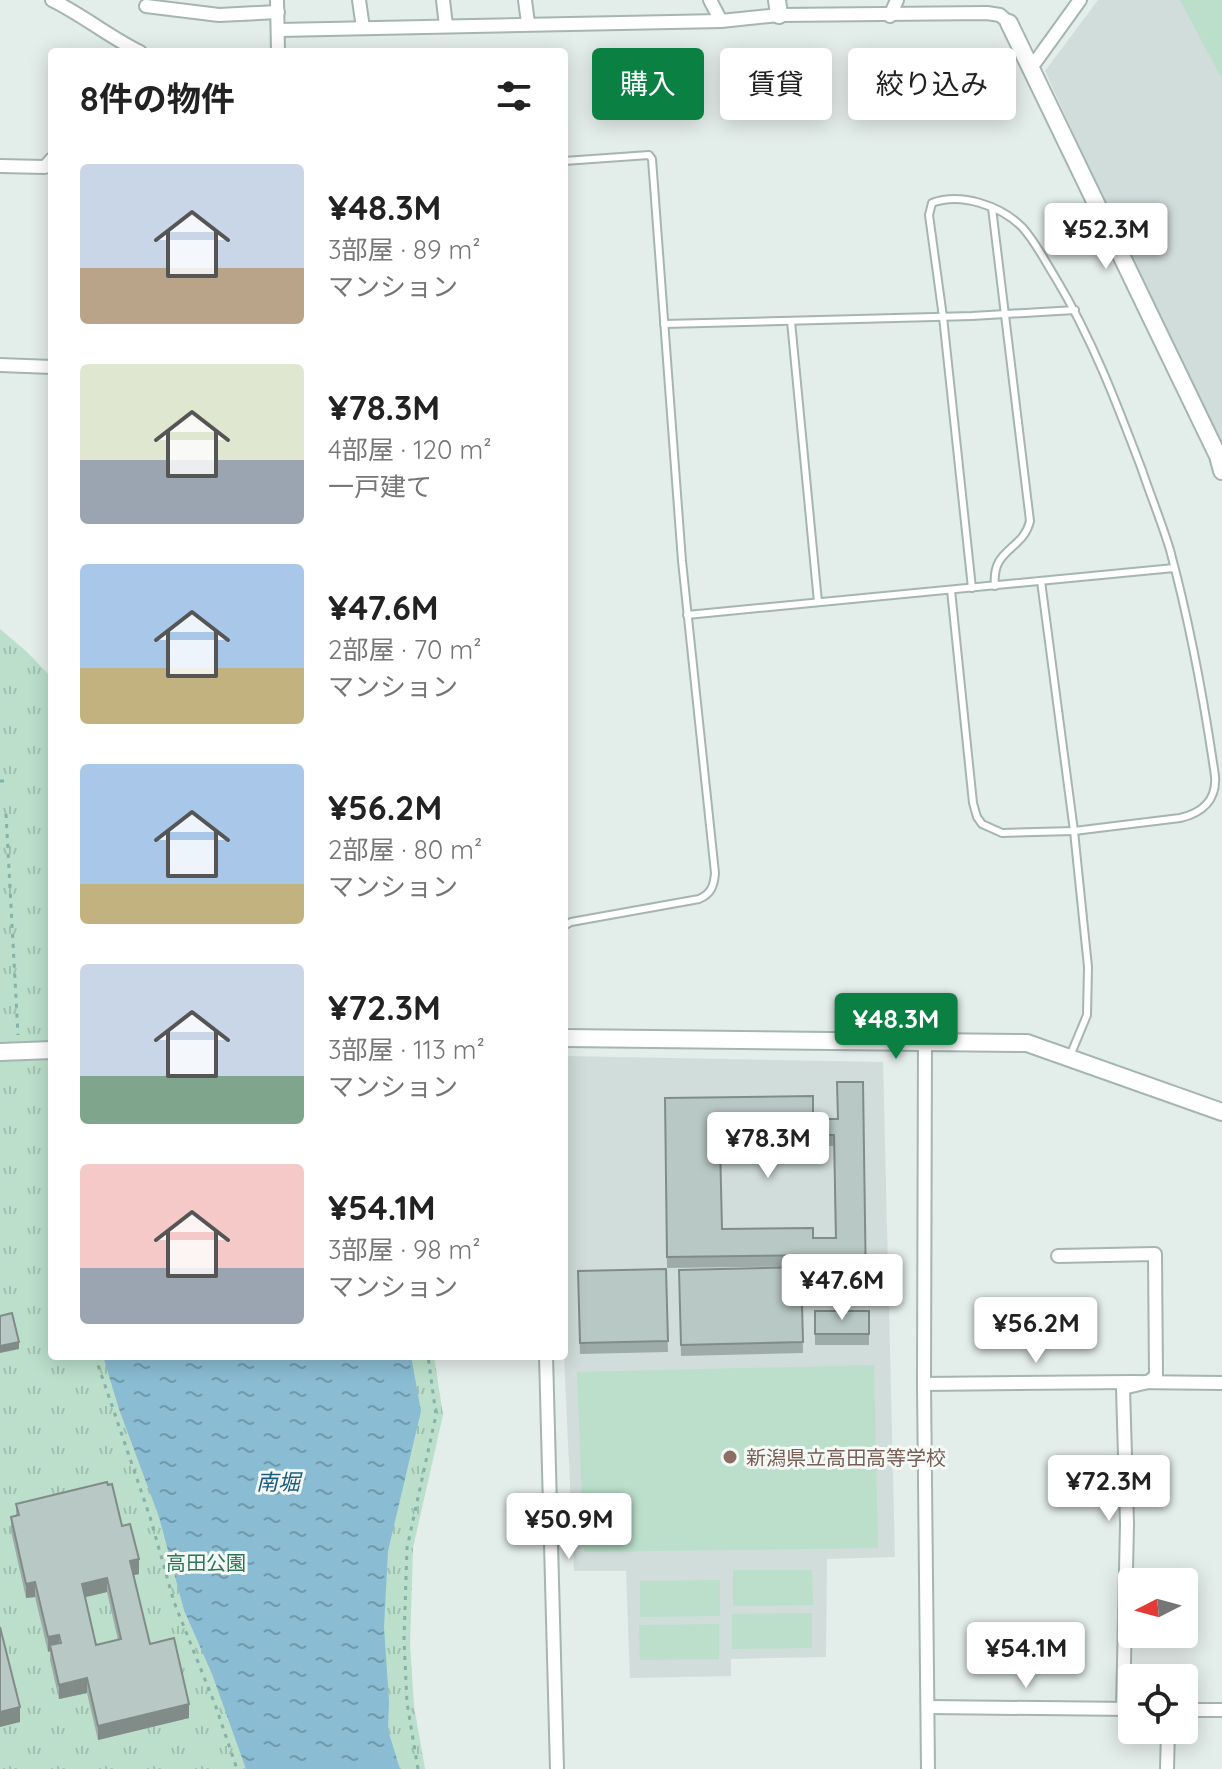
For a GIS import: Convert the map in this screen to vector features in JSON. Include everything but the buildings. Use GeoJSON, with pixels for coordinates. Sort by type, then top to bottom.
{"type":"FeatureCollection","features":[{"type":"Feature","properties":{"kind":"street"},"geometry":{"type":"LineString","coordinates":[[52,0],[77,12],[132,48]]}},
{"type":"Feature","properties":{"kind":"street"},"geometry":{"type":"LineString","coordinates":[[359,0],[363,28]]}},
{"type":"Feature","properties":{"kind":"street"},"geometry":{"type":"LineString","coordinates":[[443,0],[446,26]]}},
{"type":"Feature","properties":{"kind":"street"},"geometry":{"type":"LineString","coordinates":[[525,0],[528,23]]}},
{"type":"Feature","properties":{"kind":"street"},"geometry":{"type":"LineString","coordinates":[[710,0],[721,21]]}},
{"type":"Feature","properties":{"kind":"street"},"geometry":{"type":"LineString","coordinates":[[890,16],[897,0]]}},
{"type":"Feature","properties":{"kind":"street"},"geometry":{"type":"LineString","coordinates":[[997,0],[1221,461]]}},
{"type":"Feature","properties":{"kind":"street"},"geometry":{"type":"LineString","coordinates":[[1031,68],[1080,0]]}},
{"type":"Feature","properties":{"kind":"street"},"geometry":{"type":"LineString","coordinates":[[146,6],[219,15],[278,6],[278,48]]}},
{"type":"Feature","properties":{"kind":"street"},"geometry":{"type":"LineString","coordinates":[[279,30],[721,21],[778,8],[890,16],[987,13],[1005,19]]}},
{"type":"Feature","properties":{"kind":"street"},"geometry":{"type":"LineString","coordinates":[[0,166],[45,167],[48,164]]}},
{"type":"Feature","properties":{"kind":"street"},"geometry":{"type":"LineString","coordinates":[[0,365],[48,367]]}},
{"type":"Feature","properties":{"kind":"street"},"geometry":{"type":"LineString","coordinates":[[568,1038],[1027,1043],[1222,1112]]}},
{"type":"Feature","properties":{"kind":"street"},"geometry":{"type":"LineString","coordinates":[[925,1041],[924,1384],[928,1769]]}},
{"type":"Feature","properties":{"kind":"street"},"geometry":{"type":"LineString","coordinates":[[0,1052],[48,1050]]}},
{"type":"Feature","properties":{"kind":"street"},"geometry":{"type":"LineString","coordinates":[[1058,1256],[1155,1254],[1156,1376],[1148,1382],[1123,1388],[1127,1664]]}},
{"type":"Feature","properties":{"kind":"street"},"geometry":{"type":"LineString","coordinates":[[546,1360],[557,1769]]}},
{"type":"Feature","properties":{"kind":"street"},"geometry":{"type":"LineString","coordinates":[[924,1384],[1222,1383]]}},
{"type":"Feature","properties":{"kind":"street"},"geometry":{"type":"LineString","coordinates":[[929,1707],[1118,1709]]}},
{"type":"Feature","properties":{"kind":"street"},"geometry":{"type":"LineString","coordinates":[[1198,1710],[1222,1710]]}},
{"type":"Feature","properties":{"kind":"street"},"geometry":{"type":"LineString","coordinates":[[1167,1769],[1168,1744]]}},
{"type":"Feature","properties":{"kind":"lane"},"geometry":{"type":"LineString","coordinates":[[568,161],[649,155],[654,176],[687,615],[715,861],[713,887],[699,899],[568,924]]}},
{"type":"Feature","properties":{"kind":"lane"},"geometry":{"type":"LineString","coordinates":[[951,590],[973,803],[977,817],[990,830],[1002,833],[1074,831],[1193,815],[1208,804],[1214,793],[1215,776],[1188,625],[1165,534],[1122,414],[1075,310],[1023,229],[992,208],[957,200],[937,201],[930,205],[931,232],[972,588]]}},
{"type":"Feature","properties":{"kind":"lane"},"geometry":{"type":"LineString","coordinates":[[992,208],[1030,521],[1024,536],[999,558],[995,568],[995,586]]}},
{"type":"Feature","properties":{"kind":"lane"},"geometry":{"type":"LineString","coordinates":[[664,324],[943,317],[1075,310]]}},
{"type":"Feature","properties":{"kind":"lane"},"geometry":{"type":"LineString","coordinates":[[791,321],[818,602]]}},
{"type":"Feature","properties":{"kind":"lane"},"geometry":{"type":"LineString","coordinates":[[687,615],[1174,568]]}},
{"type":"Feature","properties":{"kind":"lane"},"geometry":{"type":"LineString","coordinates":[[1041,581],[1074,831],[1088,967],[1085,1023],[1068,1059]]}},
{"type":"Feature","properties":{"kind":"path"},"geometry":{"type":"LineString","coordinates":[[6,814],[18,1035]]}},
{"type":"Feature","properties":{"kind":"path"},"geometry":{"type":"LineString","coordinates":[[96,1360],[150,1517],[174,1602],[237,1769]]}},
{"type":"Feature","properties":{"kind":"path"},"geometry":{"type":"LineString","coordinates":[[418,1769],[407,1703],[404,1640],[407,1548],[436,1415],[429,1360]]}},
{"type":"Feature","properties":{"kind":"shaded area"},"geometry":{"type":"Polygon","coordinates":[[[1098,0],[1222,0],[1222,446],[1139,278],[1045,71],[1098,0]]]}},
{"type":"Feature","properties":{"kind":"shaded area","name":"新潟県立高田高等学校"},"geometry":{"type":"Polygon","coordinates":[[[568,1056],[883,1062],[895,1557],[827,1559],[826,1657],[731,1659],[731,1676],[630,1678],[626,1571],[574,1571],[564,1360],[568,1360],[568,1056]]]}},
{"type":"Feature","properties":{"kind":"green space"},"geometry":{"type":"Polygon","coordinates":[[[1180,0],[1222,0],[1222,79],[1180,0]]]}},
{"type":"Feature","properties":{"kind":"green space","name":"高田公園"},"geometry":{"type":"Polygon","coordinates":[[[0,629],[48,674],[48,1360],[435,1360],[443,1415],[413,1548],[410,1644],[414,1706],[425,1769],[0,1769],[0,629]]]}},
{"type":"Feature","properties":{"kind":"green space"},"geometry":{"type":"Polygon","coordinates":[[[874,1365],[878,1548],[584,1552],[577,1372],[874,1365]]]}},
{"type":"Feature","properties":{"kind":"green space"},"geometry":{"type":"Polygon","coordinates":[[[733,1570],[812,1570],[813,1605],[733,1606],[733,1570]]]}},
{"type":"Feature","properties":{"kind":"green space"},"geometry":{"type":"Polygon","coordinates":[[[720,1580],[720,1616],[640,1617],[640,1581],[720,1580]]]}},
{"type":"Feature","properties":{"kind":"green space"},"geometry":{"type":"Polygon","coordinates":[[[812,1613],[812,1648],[732,1649],[732,1614],[812,1613]]]}},
{"type":"Feature","properties":{"kind":"green space"},"geometry":{"type":"Polygon","coordinates":[[[719,1624],[719,1659],[640,1660],[639,1625],[719,1624]]]}},
{"type":"Feature","properties":{"kind":"water","name":"南堀"},"geometry":{"type":"Polygon","coordinates":[[[104,1360],[412,1360],[421,1411],[388,1551],[384,1627],[388,1730],[400,1769],[246,1769],[212,1674],[184,1610],[159,1517],[104,1360]]]}},
{"type":"Feature","properties":{"kind":"place","name":"新潟県立高田高等学校"},"geometry":{"type":"Point","coordinates":[730,1457]}}]}
